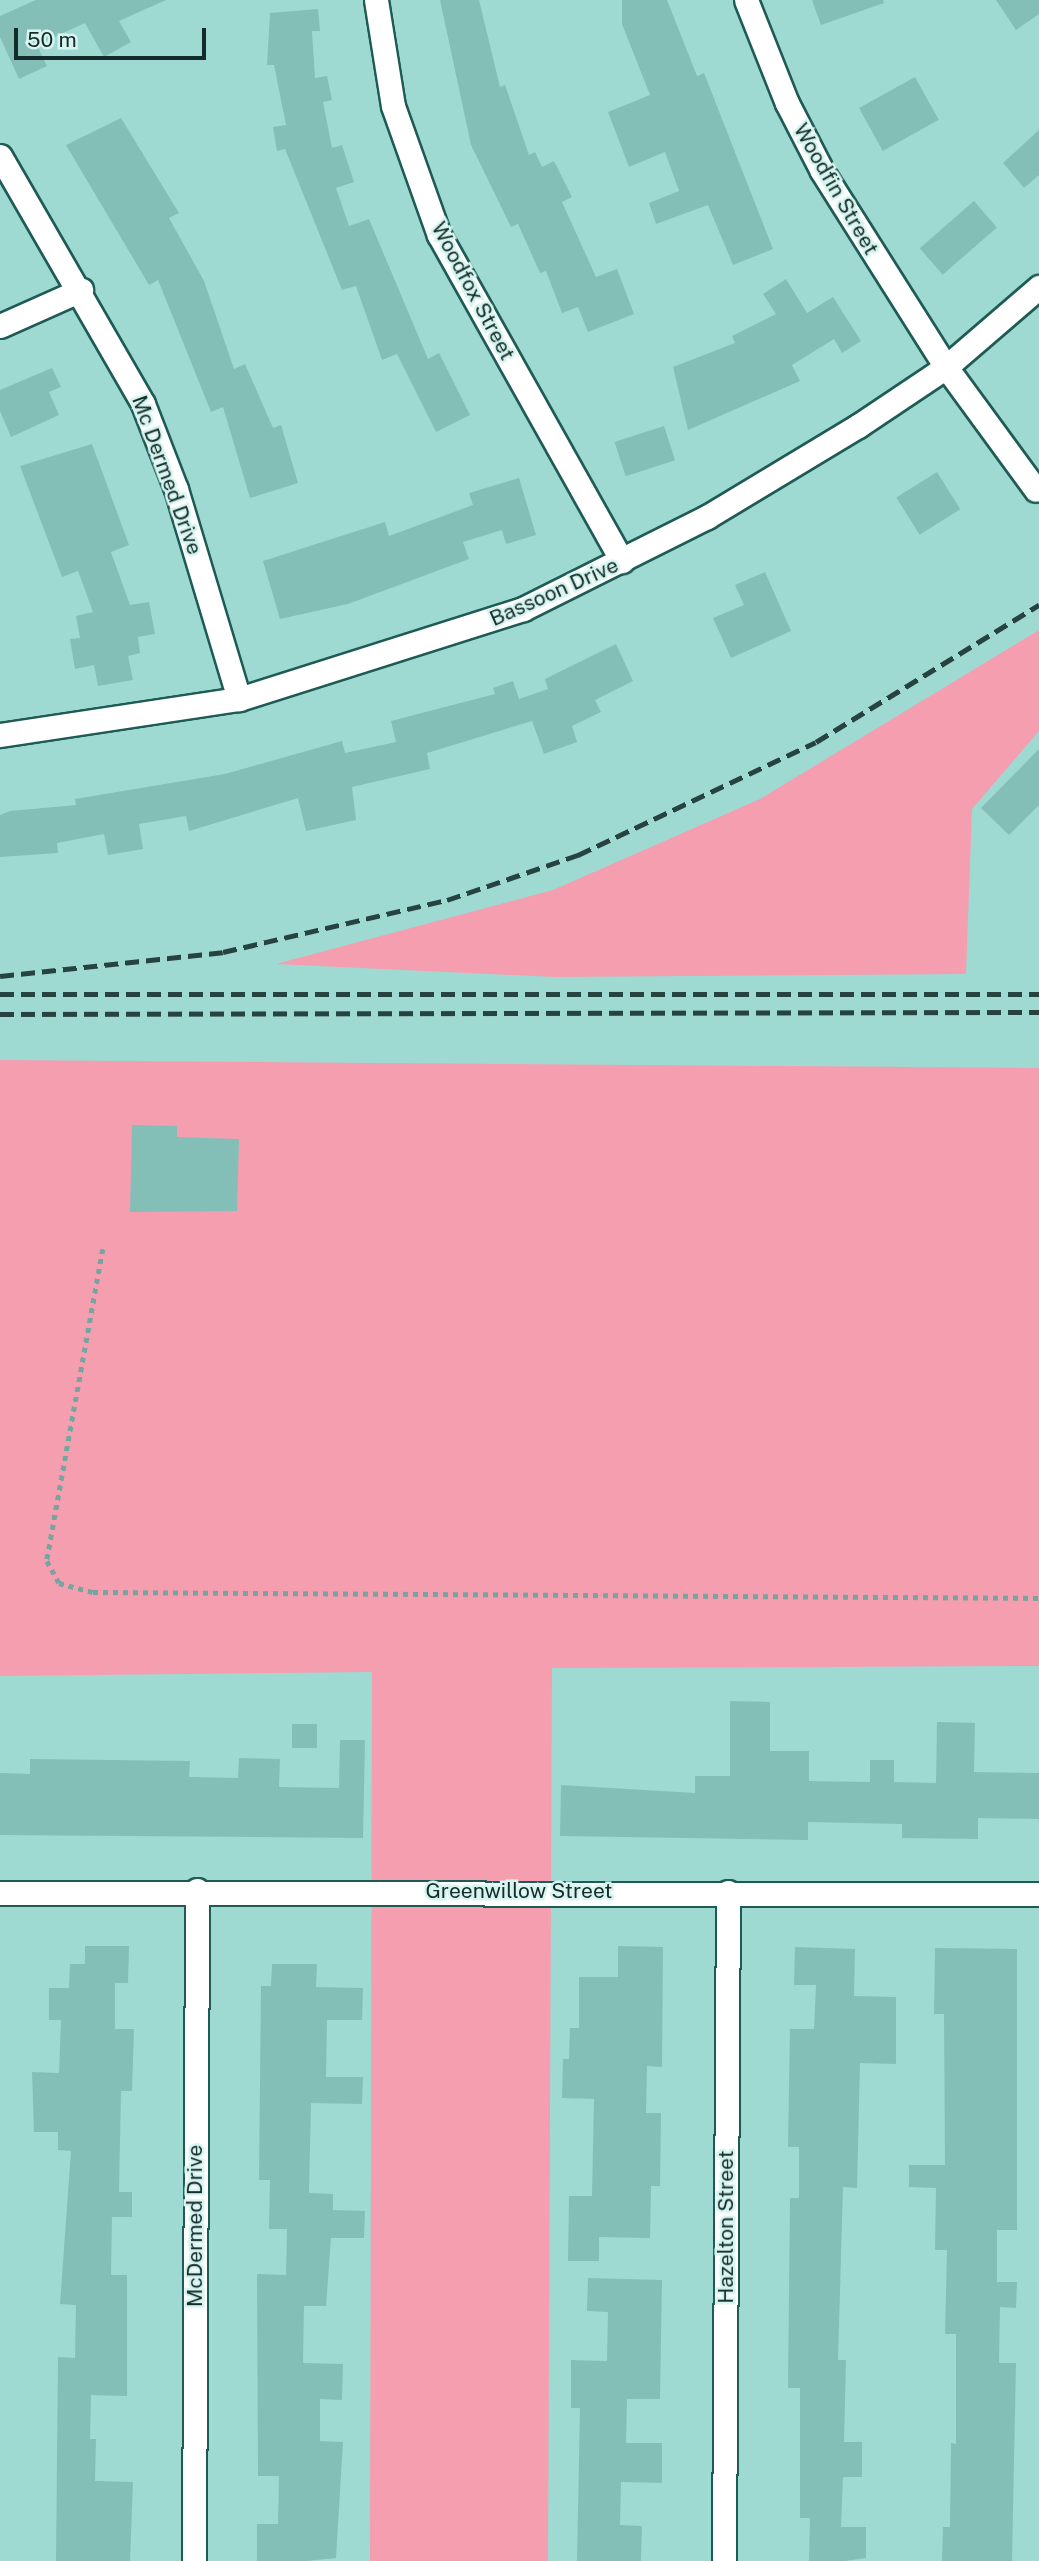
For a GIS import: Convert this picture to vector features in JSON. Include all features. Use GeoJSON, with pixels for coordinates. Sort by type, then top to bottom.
{"type":"FeatureCollection","features":[{"type":"Feature","properties":{"kind":"street","name":"Woodfox Street"},"geometry":{"type":"LineString","coordinates":[[376,0],[393,106],[439,235],[622,561]]}},
{"type":"Feature","properties":{"kind":"street","name":"Woodfin Street"},"geometry":{"type":"LineString","coordinates":[[746,0],[787,103],[822,171],[946,367],[1036,490]]}},
{"type":"Feature","properties":{"kind":"street","name":"Mc Dermed Drive"},"geometry":{"type":"LineString","coordinates":[[0,156],[81,290],[143,404],[176,489],[239,699]]}},
{"type":"Feature","properties":{"kind":"street","name":"Bassoon Drive"},"geometry":{"type":"LineString","coordinates":[[0,735],[239,699],[484,623],[622,561],[708,517],[946,367],[1039,287]]}},
{"type":"Feature","properties":{"kind":"street"},"geometry":{"type":"LineString","coordinates":[[0,326],[81,290]]}},
{"type":"Feature","properties":{"kind":"street","name":"Greenwillow Street"},"geometry":{"type":"LineString","coordinates":[[0,1893],[197,1890],[1039,1894]]}},
{"type":"Feature","properties":{"kind":"street","name":"McDermed Drive"},"geometry":{"type":"LineString","coordinates":[[194,2561],[197,1890]]}},
{"type":"Feature","properties":{"kind":"street","name":"Hazelton Street"},"geometry":{"type":"LineString","coordinates":[[724,2561],[728,1892]]}},
{"type":"Feature","properties":{"kind":"path"},"geometry":{"type":"LineString","coordinates":[[103,1249],[47,1561],[60,1583],[93,1592],[1039,1598]]}},
{"type":"Feature","properties":{"kind":"shaded area"},"geometry":{"type":"Polygon","coordinates":[[[1039,630],[1039,731],[972,809],[966,974],[555,977],[276,964],[553,890],[760,799],[1039,630]]]}},
{"type":"Feature","properties":{"kind":"shaded area"},"geometry":{"type":"Polygon","coordinates":[[[0,1060],[1039,1068],[1039,1666],[552,1668],[548,2561],[370,2561],[372,1672],[0,1676],[0,1060]]]}},
{"type":"Feature","properties":{"kind":"building"},"geometry":{"type":"Polygon","coordinates":[[[36,0],[166,0],[119,21],[131,42],[104,57],[85,23],[37,45],[47,66],[19,79],[0,37],[0,16],[36,0]]]}},
{"type":"Feature","properties":{"kind":"building"},"geometry":{"type":"Polygon","coordinates":[[[440,0],[479,0],[500,87],[505,85],[529,155],[535,152],[542,167],[554,161],[572,197],[562,202],[596,277],[617,269],[634,314],[588,332],[578,307],[562,313],[546,271],[540,273],[518,224],[511,227],[471,145],[440,0]]]}},
{"type":"Feature","properties":{"kind":"building"},"geometry":{"type":"Polygon","coordinates":[[[622,0],[667,0],[697,76],[704,73],[773,249],[733,265],[708,205],[656,224],[649,203],[679,191],[665,152],[629,167],[608,112],[650,95],[622,24],[622,0]]]}},
{"type":"Feature","properties":{"kind":"building"},"geometry":{"type":"Polygon","coordinates":[[[812,0],[883,0],[884,3],[821,25],[812,0]]]}},
{"type":"Feature","properties":{"kind":"building"},"geometry":{"type":"Polygon","coordinates":[[[996,0],[1039,0],[1039,14],[1016,30],[996,0]]]}},
{"type":"Feature","properties":{"kind":"building"},"geometry":{"type":"Polygon","coordinates":[[[318,9],[320,31],[312,31],[315,78],[327,76],[332,100],[323,102],[332,148],[342,145],[354,182],[336,188],[349,226],[369,219],[428,359],[439,353],[470,415],[436,432],[397,354],[382,360],[356,286],[342,290],[285,149],[277,151],[273,127],[286,125],[274,65],[267,65],[270,13],[318,9]]]}},
{"type":"Feature","properties":{"kind":"building"},"geometry":{"type":"Polygon","coordinates":[[[915,77],[939,120],[883,151],[859,108],[915,77]]]}},
{"type":"Feature","properties":{"kind":"building"},"geometry":{"type":"Polygon","coordinates":[[[121,118],[179,213],[169,218],[204,281],[234,369],[245,364],[273,428],[281,425],[298,483],[250,498],[223,407],[211,412],[158,280],[149,285],[66,145],[121,118]]]}},
{"type":"Feature","properties":{"kind":"building"},"geometry":{"type":"Polygon","coordinates":[[[1039,130],[1039,175],[1024,188],[1003,163],[1039,130]]]}},
{"type":"Feature","properties":{"kind":"building"},"geometry":{"type":"Polygon","coordinates":[[[974,201],[997,227],[943,275],[920,248],[974,201]]]}},
{"type":"Feature","properties":{"kind":"building"},"geometry":{"type":"Polygon","coordinates":[[[786,279],[807,313],[833,297],[861,341],[842,353],[834,339],[792,365],[800,381],[688,430],[673,367],[735,343],[732,336],[776,314],[763,294],[786,279]]]}},
{"type":"Feature","properties":{"kind":"building"},"geometry":{"type":"Polygon","coordinates":[[[52,368],[61,387],[49,392],[59,415],[11,437],[0,411],[0,390],[52,368]]]}},
{"type":"Feature","properties":{"kind":"building"},"geometry":{"type":"Polygon","coordinates":[[[664,426],[675,460],[626,476],[615,442],[664,426]]]}},
{"type":"Feature","properties":{"kind":"building"},"geometry":{"type":"Polygon","coordinates":[[[92,444],[129,545],[111,552],[130,605],[149,602],[155,634],[138,637],[140,653],[128,656],[133,680],[98,686],[94,665],[75,669],[70,639],[80,638],[76,616],[93,612],[78,571],[62,577],[20,466],[92,444]]]}},
{"type":"Feature","properties":{"kind":"building"},"geometry":{"type":"Polygon","coordinates":[[[937,472],[960,509],[920,535],[896,497],[937,472]]]}},
{"type":"Feature","properties":{"kind":"building"},"geometry":{"type":"Polygon","coordinates":[[[519,478],[536,535],[506,544],[502,530],[463,542],[469,559],[348,604],[280,619],[263,561],[385,522],[389,536],[473,505],[469,493],[519,478]]]}},
{"type":"Feature","properties":{"kind":"building"},"geometry":{"type":"Polygon","coordinates":[[[765,572],[791,631],[731,658],[713,618],[744,605],[735,585],[765,572]]]}},
{"type":"Feature","properties":{"kind":"building"},"geometry":{"type":"Polygon","coordinates":[[[616,644],[633,681],[595,700],[601,712],[572,726],[577,742],[544,754],[532,721],[427,753],[430,769],[352,787],[356,820],[306,831],[298,798],[189,831],[186,816],[139,824],[143,849],[108,855],[104,834],[57,843],[58,853],[0,857],[0,815],[10,811],[76,805],[75,799],[225,774],[342,741],[345,753],[396,742],[391,721],[495,694],[493,688],[513,681],[519,699],[548,689],[545,679],[616,644]]]}},
{"type":"Feature","properties":{"kind":"building"},"geometry":{"type":"Polygon","coordinates":[[[1039,749],[1039,805],[1009,835],[981,808],[1039,749]]]}},
{"type":"Feature","properties":{"kind":"building"},"geometry":{"type":"Polygon","coordinates":[[[132,1125],[177,1126],[177,1137],[239,1139],[237,1211],[130,1212],[132,1125]]]}},
{"type":"Feature","properties":{"kind":"building"},"geometry":{"type":"Polygon","coordinates":[[[730,1701],[770,1702],[770,1751],[809,1751],[809,1781],[870,1782],[870,1760],[894,1760],[894,1782],[936,1783],[937,1722],[975,1723],[974,1772],[1039,1773],[1039,1819],[978,1818],[978,1839],[902,1838],[902,1824],[808,1822],[808,1840],[560,1836],[561,1785],[695,1793],[695,1776],[730,1776],[730,1701]]]}},
{"type":"Feature","properties":{"kind":"building"},"geometry":{"type":"Polygon","coordinates":[[[292,1724],[317,1724],[317,1748],[292,1748],[292,1724]]]}},
{"type":"Feature","properties":{"kind":"building"},"geometry":{"type":"Polygon","coordinates":[[[340,1740],[365,1740],[363,1838],[0,1835],[0,1773],[30,1774],[30,1759],[190,1761],[189,1777],[238,1778],[239,1758],[280,1759],[279,1787],[339,1788],[340,1740]]]}},
{"type":"Feature","properties":{"kind":"building"},"geometry":{"type":"Polygon","coordinates":[[[85,1946],[129,1946],[128,1983],[115,1983],[115,2029],[134,2029],[132,2091],[121,2091],[119,2192],[132,2192],[132,2217],[112,2217],[111,2275],[127,2275],[127,2396],[91,2395],[90,2439],[96,2439],[95,2481],[133,2482],[130,2561],[56,2561],[58,2357],[75,2358],[76,2305],[60,2304],[71,2151],[58,2150],[58,2132],[34,2132],[32,2072],[59,2073],[61,2020],[49,2020],[49,1988],[69,1988],[70,1964],[85,1964],[85,1946]]]}},
{"type":"Feature","properties":{"kind":"building"},"geometry":{"type":"Polygon","coordinates":[[[618,1946],[663,1947],[662,2067],[647,2066],[646,2113],[661,2113],[660,2186],[651,2186],[650,2238],[599,2237],[599,2261],[568,2261],[569,2196],[592,2196],[594,2099],[562,2098],[563,2059],[569,2059],[570,2028],[579,2028],[579,1977],[618,1977],[618,1946]]]}},
{"type":"Feature","properties":{"kind":"building"},"geometry":{"type":"Polygon","coordinates":[[[795,1947],[855,1949],[854,1996],[896,1997],[896,2064],[860,2063],[857,2188],[843,2187],[838,2360],[846,2360],[844,2442],[862,2442],[862,2477],[843,2477],[841,2527],[866,2527],[866,2558],[845,2561],[809,2561],[810,2518],[800,2518],[800,2388],[788,2388],[790,2198],[799,2198],[799,2147],[788,2147],[790,2029],[814,2029],[816,1985],[794,1985],[795,1947]]]}},
{"type":"Feature","properties":{"kind":"building"},"geometry":{"type":"Polygon","coordinates":[[[935,1948],[1017,1949],[1017,2230],[997,2230],[997,2282],[1017,2282],[1016,2308],[1000,2307],[999,2363],[1016,2363],[1012,2561],[942,2561],[943,2527],[950,2527],[951,2443],[956,2444],[956,2334],[945,2334],[947,2250],[935,2250],[936,2188],[909,2187],[909,2165],[945,2165],[944,2014],[934,2014],[935,1948]]]}},
{"type":"Feature","properties":{"kind":"building"},"geometry":{"type":"Polygon","coordinates":[[[272,1964],[317,1964],[316,1987],[363,1988],[362,2020],[327,2020],[326,2077],[363,2077],[362,2104],[311,2103],[309,2193],[333,2194],[333,2210],[365,2211],[364,2238],[331,2238],[326,2306],[304,2306],[303,2363],[343,2364],[342,2400],[320,2399],[320,2441],[343,2442],[336,2558],[306,2561],[257,2561],[257,2524],[278,2524],[279,2476],[258,2476],[257,2274],[286,2275],[287,2229],[269,2229],[270,2180],[259,2180],[261,1986],[271,1986],[272,1964]]]}},
{"type":"Feature","properties":{"kind":"building"},"geometry":{"type":"Polygon","coordinates":[[[588,2278],[662,2280],[660,2399],[627,2399],[626,2443],[662,2443],[662,2483],[621,2482],[620,2525],[642,2526],[641,2561],[577,2561],[580,2408],[571,2408],[571,2360],[607,2361],[608,2312],[587,2311],[588,2278]]]}},
{"type":"Feature","properties":{"kind":"railway"},"geometry":{"type":"LineString","coordinates":[[0,976],[223,952],[447,900],[578,855],[816,742],[1039,605]]}},
{"type":"Feature","properties":{"kind":"railway"},"geometry":{"type":"LineString","coordinates":[[0,994],[1039,994]]}},
{"type":"Feature","properties":{"kind":"railway"},"geometry":{"type":"LineString","coordinates":[[0,1014],[1039,1012]]}}]}
